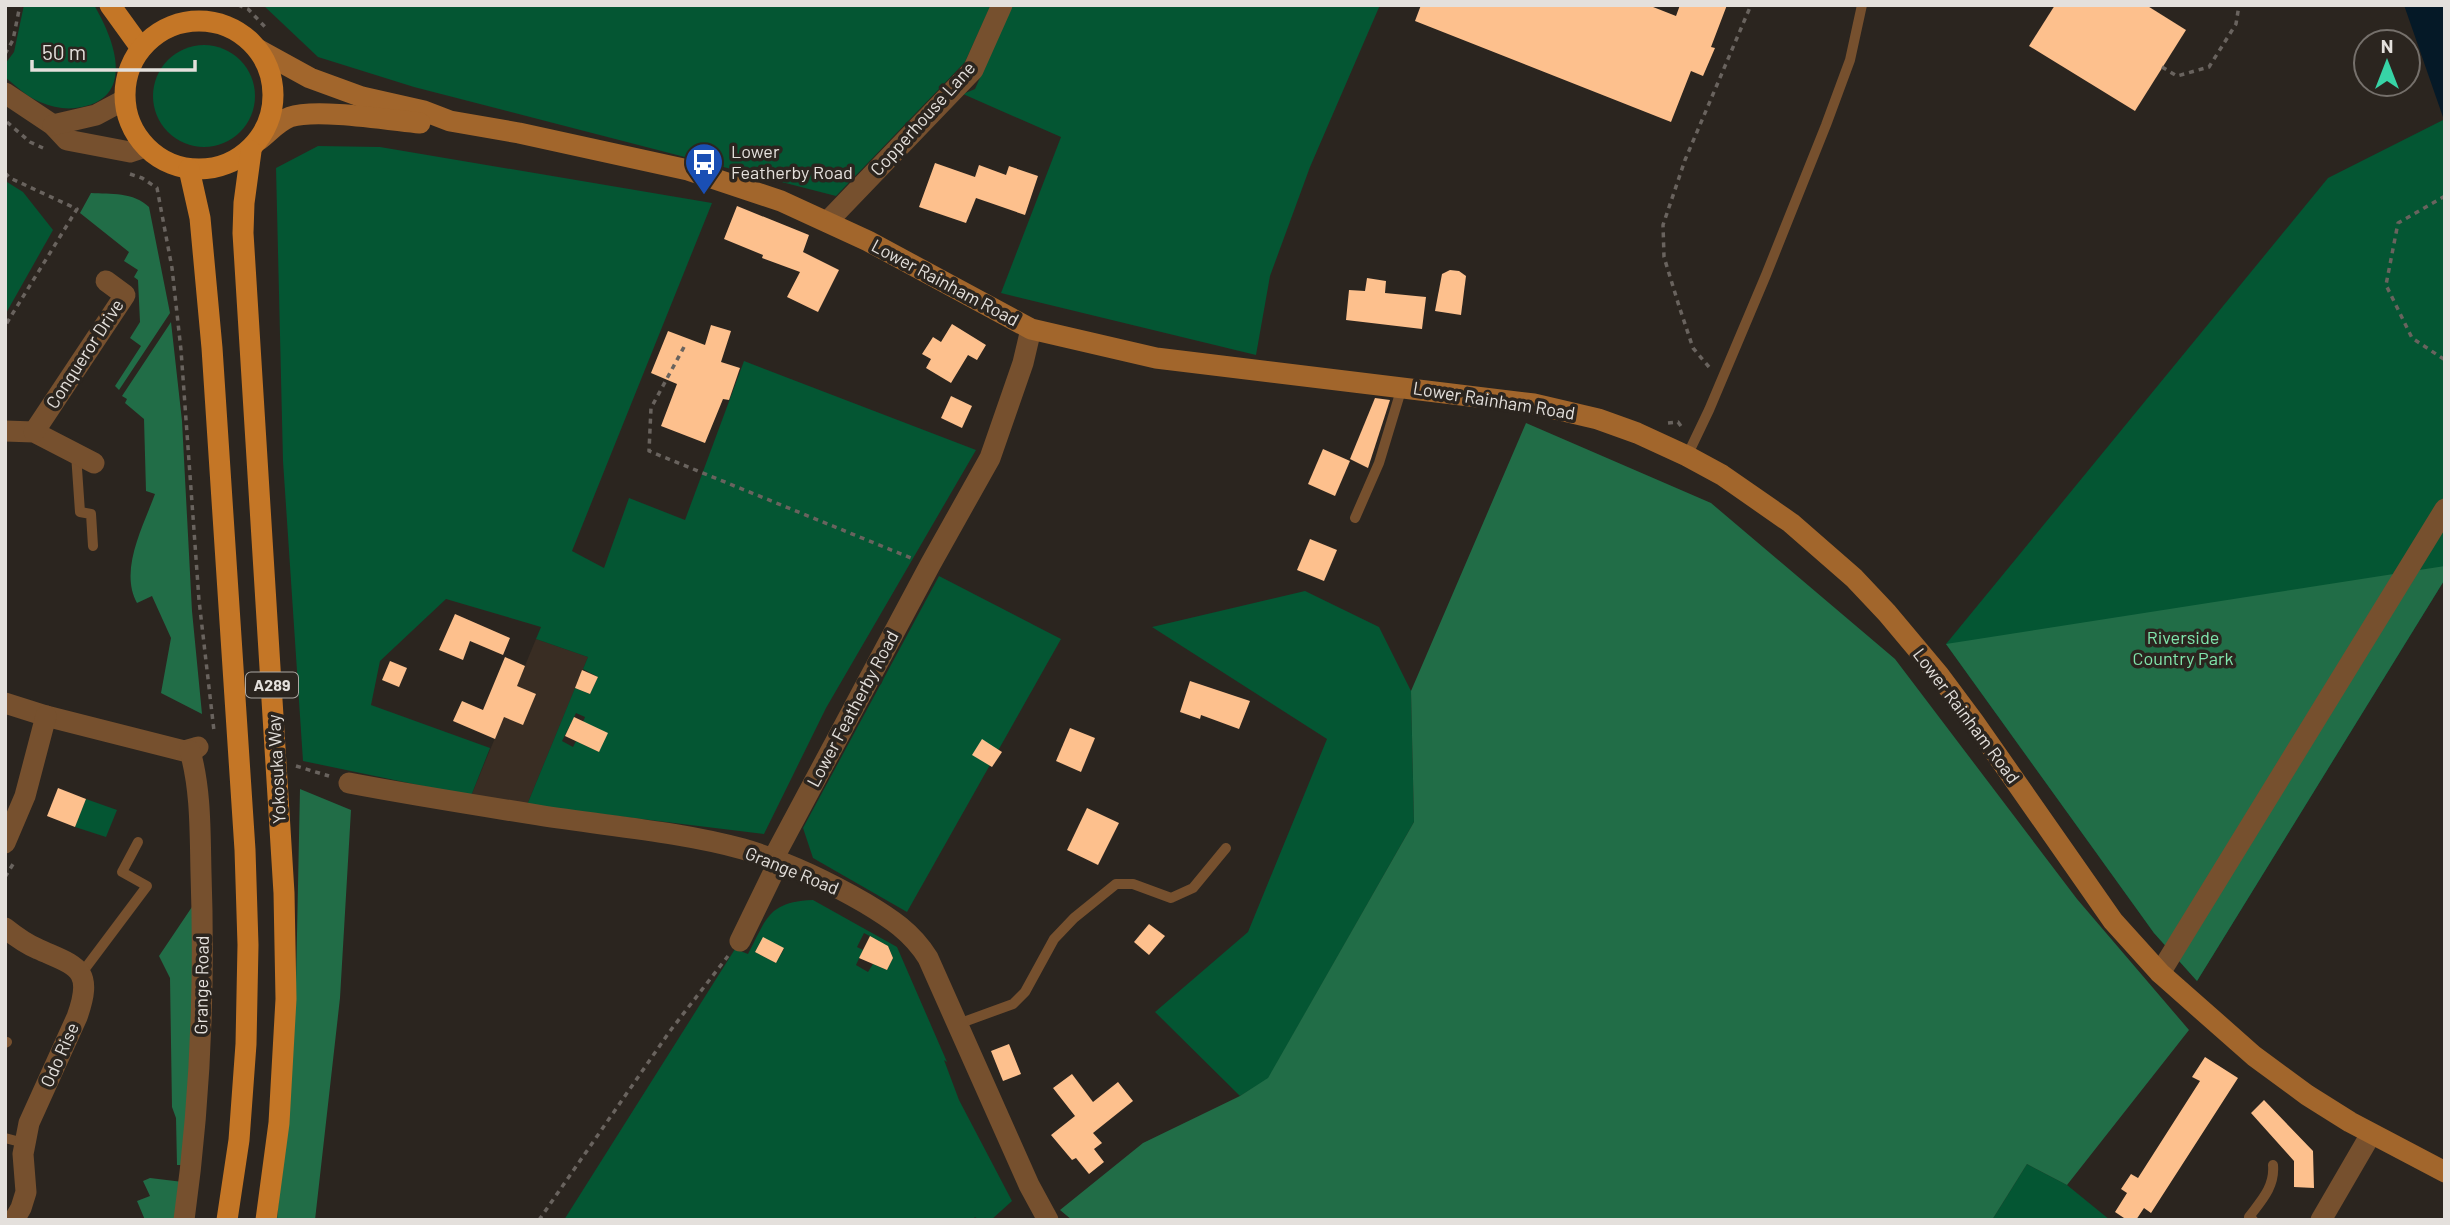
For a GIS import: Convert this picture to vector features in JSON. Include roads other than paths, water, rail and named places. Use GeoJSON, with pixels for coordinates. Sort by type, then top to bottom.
{"type":"FeatureCollection","features":[{"type":"Feature","properties":{"kind":"main road"},"geometry":{"type":"LineString","coordinates":[[110,5],[141,48]]}},
{"type":"Feature","properties":{"kind":"main road"},"geometry":{"type":"LineString","coordinates":[[173,5],[179,10],[211,21],[238,32],[259,50],[270,71],[274,95],[270,119],[255,145],[227,164],[209,169],[189,169],[165,162],[145,147],[131,125],[124,100],[125,81],[141,48],[155,34],[173,25],[211,21]]}},
{"type":"Feature","properties":{"kind":"main road","name":"Lower Rainham Road"},"geometry":{"type":"LineString","coordinates":[[259,50],[301,74],[329,86],[382,102],[424,111],[450,121],[519,133],[688,170],[781,201],[828,221],[1031,329],[1156,358],[1511,400],[1564,410],[1637,433],[1687,456],[1722,475],[1791,523],[1854,578],[1887,613],[1974,722],[2113,921],[2160,973],[2218,1025],[2306,1095],[2371,1134],[2445,1172]]}},
{"type":"Feature","properties":{"kind":"main road","name":"Lower Rainham Road"},"geometry":{"type":"LineString","coordinates":[[255,145],[284,121],[295,116],[340,116],[422,123],[450,121]]}},
{"type":"Feature","properties":{"kind":"main road","name":"Yokosuka Way"},"geometry":{"type":"LineString","coordinates":[[255,145],[244,203],[243,233],[277,761],[286,999],[279,1123],[266,1220]]}},
{"type":"Feature","properties":{"kind":"main road","name":"Yokosuka Way"},"geometry":{"type":"LineString","coordinates":[[189,169],[200,218],[211,335],[246,864],[246,1044],[239,1140],[227,1220]]}},
{"type":"Feature","properties":{"kind":"street","name":"Copperhouse Lane"},"geometry":{"type":"LineString","coordinates":[[828,221],[973,70],[1002,5]]}},
{"type":"Feature","properties":{"kind":"street"},"geometry":{"type":"LineString","coordinates":[[5,93],[53,125],[67,140],[130,152],[145,147]]}},
{"type":"Feature","properties":{"kind":"street"},"geometry":{"type":"LineString","coordinates":[[53,125],[96,115],[124,100]]}},
{"type":"Feature","properties":{"kind":"street","name":"Conqueror Drive"},"geometry":{"type":"LineString","coordinates":[[34,432],[125,295],[106,281]]}},
{"type":"Feature","properties":{"kind":"street","name":"Lower Featherby Road"},"geometry":{"type":"LineString","coordinates":[[740,941],[776,860],[930,565],[990,458],[1023,363],[1031,329]]}},
{"type":"Feature","properties":{"kind":"street"},"geometry":{"type":"LineString","coordinates":[[5,431],[34,432],[85,459]]}},
{"type":"Feature","properties":{"kind":"street"},"geometry":{"type":"LineString","coordinates":[[2160,973],[2445,509]]}},
{"type":"Feature","properties":{"kind":"street","name":"Grange Road"},"geometry":{"type":"LineString","coordinates":[[5,703],[46,716],[190,751],[200,809],[203,951],[200,1054],[184,1220]]}},
{"type":"Feature","properties":{"kind":"street"},"geometry":{"type":"LineString","coordinates":[[12,850],[46,716]]}},
{"type":"Feature","properties":{"kind":"street","name":"Grange Road"},"geometry":{"type":"LineString","coordinates":[[349,783],[700,840],[776,860],[853,896],[906,931],[928,958],[1029,1185],[1048,1220]]}},
{"type":"Feature","properties":{"kind":"street"},"geometry":{"type":"LineString","coordinates":[[5,928],[31,946],[68,961],[81,974]]}},
{"type":"Feature","properties":{"kind":"street","name":"Odo Rise"},"geometry":{"type":"LineString","coordinates":[[14,1220],[26,1192],[23,1157],[15,1140],[31,1117],[80,1010],[83,993],[81,974]]}},
{"type":"Feature","properties":{"kind":"street"},"geometry":{"type":"LineString","coordinates":[[2321,1220],[2371,1134]]}},
{"type":"Feature","properties":{"kind":"lane"},"geometry":{"type":"LineString","coordinates":[[1687,456],[1766,275],[1826,125],[1850,60],[1862,5]]}},
{"type":"Feature","properties":{"kind":"lane"},"geometry":{"type":"LineString","coordinates":[[1355,518],[1379,463],[1402,387]]}},
{"type":"Feature","properties":{"kind":"lane"},"geometry":{"type":"LineString","coordinates":[[85,459],[80,512],[91,514],[93,546]]}},
{"type":"Feature","properties":{"kind":"lane"},"geometry":{"type":"LineString","coordinates":[[81,974],[147,886],[122,872],[138,842]]}},
{"type":"Feature","properties":{"kind":"lane"},"geometry":{"type":"LineString","coordinates":[[958,1024],[1013,1004],[1024,992],[1054,939],[1074,918],[1116,884],[1133,884],[1171,898],[1193,888],[1226,848]]}},
{"type":"Feature","properties":{"kind":"lane"},"geometry":{"type":"LineString","coordinates":[[2248,1219],[2270,1188],[2274,1174],[2273,1165]]}},
{"type":"Feature","properties":{"kind":"water"},"geometry":{"type":"Polygon","coordinates":[[[2404,5],[2445,5],[2444,120],[2422,57],[2422,28],[2412,28],[2404,5]]]}},
{"type":"Feature","properties":{"kind":"place","name":"Lower Featherby Road"},"geometry":{"type":"Point","coordinates":[704,196]}},
{"type":"Feature","properties":{"kind":"park label","name":"Riverside Country Park"},"geometry":{"type":"Point","coordinates":[2183,648]}}]}
